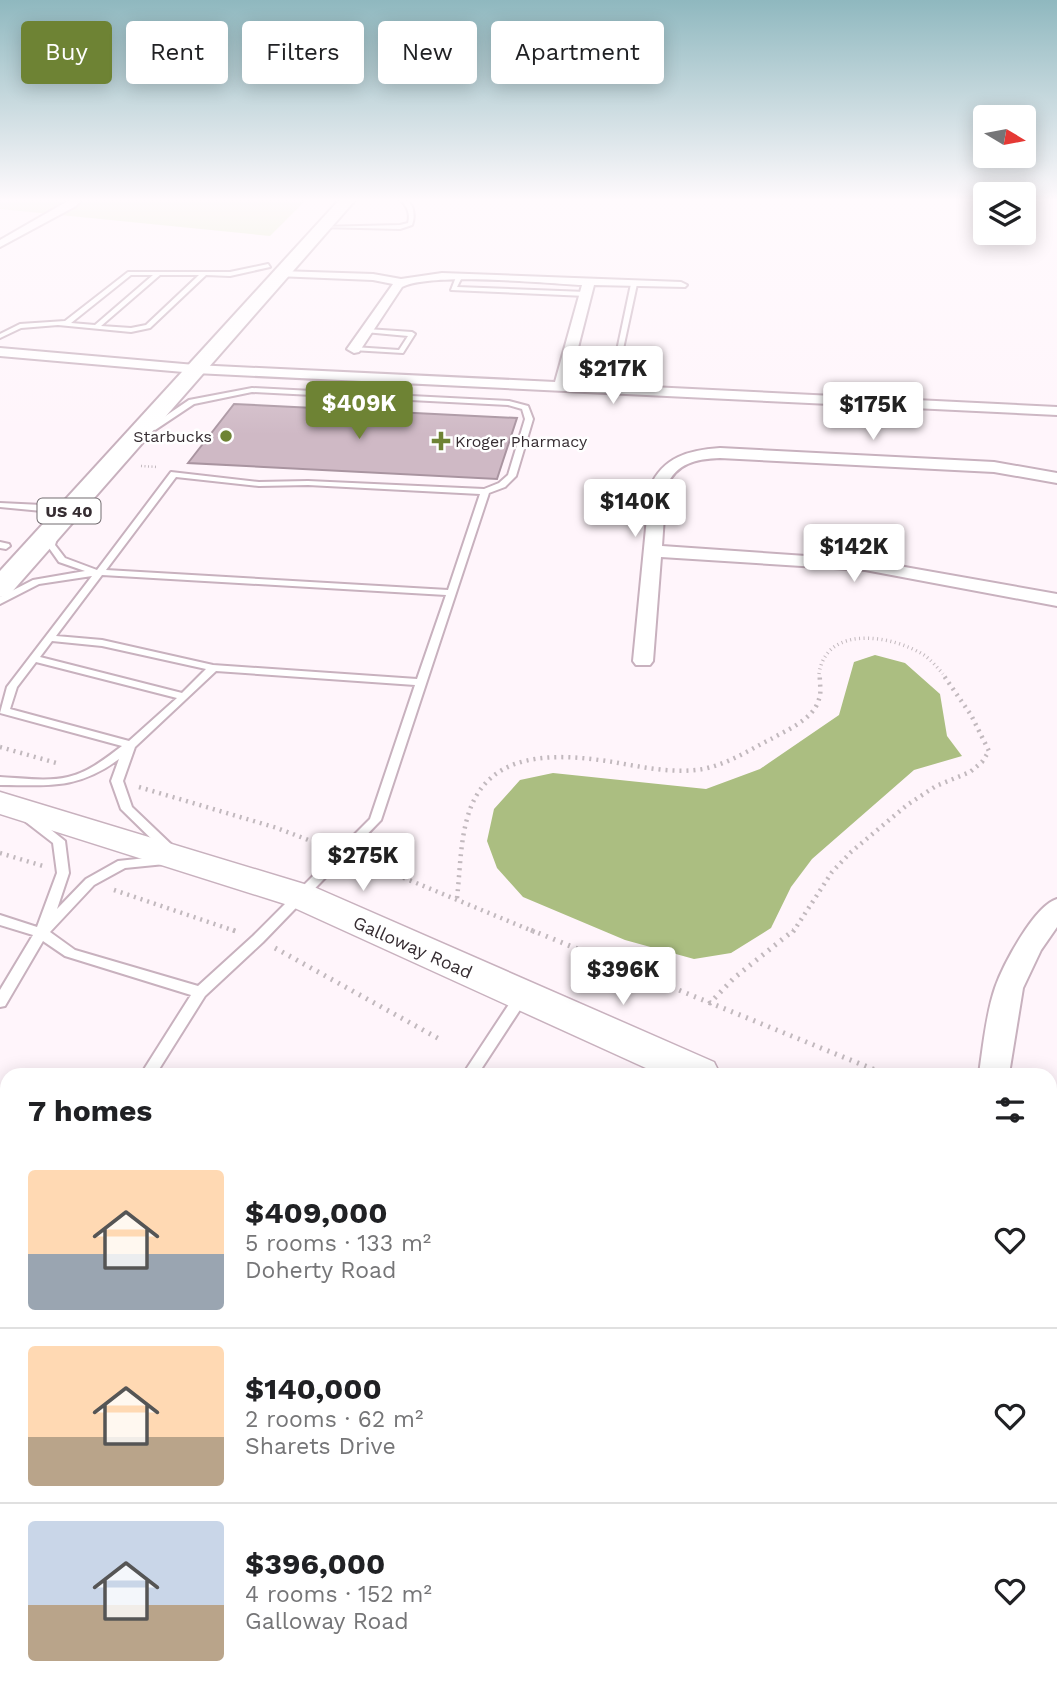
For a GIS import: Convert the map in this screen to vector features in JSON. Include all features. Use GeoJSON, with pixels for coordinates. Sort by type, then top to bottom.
{"type":"FeatureCollection","features":[{"type":"Feature","properties":{"kind":"main road","name":"US 40"},"geometry":{"type":"LineString","coordinates":[[0,588],[50,516],[268,277]]}},
{"type":"Feature","properties":{"kind":"main road","name":"US 40"},"geometry":{"type":"LineString","coordinates":[[2,548],[132,458],[184,368]]}},
{"type":"Feature","properties":{"kind":"street"},"geometry":{"type":"LineString","coordinates":[[372,277],[401,282],[426,277],[459,277],[587,288],[634,284],[681,285]]}},
{"type":"Feature","properties":{"kind":"street"},"geometry":{"type":"LineString","coordinates":[[354,349],[401,282]]}},
{"type":"Feature","properties":{"kind":"street"},"geometry":{"type":"LineString","coordinates":[[561,386],[587,288]]}},
{"type":"Feature","properties":{"kind":"street"},"geometry":{"type":"LineString","coordinates":[[0,352],[184,368],[1057,411]]}},
{"type":"Feature","properties":{"kind":"street"},"geometry":{"type":"LineString","coordinates":[[643,661],[661,478],[671,465],[687,458],[720,453],[1015,469],[1057,478]]}},
{"type":"Feature","properties":{"kind":"street"},"geometry":{"type":"LineString","coordinates":[[653,551],[865,565],[1057,600]]}},
{"type":"Feature","properties":{"kind":"street","name":"Galloway Road"},"geometry":{"type":"LineString","coordinates":[[5,798],[301,897],[685,1068]]}},
{"type":"Feature","properties":{"kind":"street"},"geometry":{"type":"LineString","coordinates":[[995,1068],[1009,988],[1028,946],[1057,908]]}},
{"type":"Feature","properties":{"kind":"lane"},"geometry":{"type":"LineString","coordinates":[[0,336],[20,326],[67,323],[123,277]]}},
{"type":"Feature","properties":{"kind":"lane"},"geometry":{"type":"LineString","coordinates":[[96,327],[153,277]]}},
{"type":"Feature","properties":{"kind":"lane"},"geometry":{"type":"LineString","coordinates":[[60,324],[131,330],[148,327],[201,277]]}},
{"type":"Feature","properties":{"kind":"lane"},"geometry":{"type":"LineString","coordinates":[[568,361],[618,362],[634,284]]}},
{"type":"Feature","properties":{"kind":"lane"},"geometry":{"type":"LineString","coordinates":[[354,349],[401,352],[412,334],[367,331]]}},
{"type":"Feature","properties":{"kind":"lane"},"geometry":{"type":"LineString","coordinates":[[355,395],[366,376]]}},
{"type":"Feature","properties":{"kind":"lane"},"geometry":{"type":"LineString","coordinates":[[130,745],[4,711],[12,687],[174,474],[259,484],[340,484],[485,492],[502,485],[512,476],[529,419],[525,408],[509,403],[252,390],[192,402],[166,416],[132,458]]}},
{"type":"Feature","properties":{"kind":"lane"},"geometry":{"type":"LineString","coordinates":[[152,1068],[200,992],[301,897],[375,820],[485,492]]}},
{"type":"Feature","properties":{"kind":"lane"},"geometry":{"type":"LineString","coordinates":[[0,505],[50,516],[51,545],[62,560],[101,572]]}},
{"type":"Feature","properties":{"kind":"lane"},"geometry":{"type":"LineString","coordinates":[[0,601],[25,585],[45,578],[101,572],[452,593]]}},
{"type":"Feature","properties":{"kind":"lane"},"geometry":{"type":"LineString","coordinates":[[51,638],[102,643],[213,668],[422,682]]}},
{"type":"Feature","properties":{"kind":"lane"},"geometry":{"type":"LineString","coordinates":[[35,659],[183,696]]}},
{"type":"Feature","properties":{"kind":"lane"},"geometry":{"type":"LineString","coordinates":[[5,798],[71,780],[99,768],[130,745],[213,668]]}},
{"type":"Feature","properties":{"kind":"lane"},"geometry":{"type":"LineString","coordinates":[[130,745],[117,780],[127,809],[179,858]]}},
{"type":"Feature","properties":{"kind":"lane"},"geometry":{"type":"LineString","coordinates":[[0,1002],[41,933],[63,873],[59,841],[5,798]]}},
{"type":"Feature","properties":{"kind":"lane"},"geometry":{"type":"LineString","coordinates":[[41,933],[90,882],[122,864],[179,858]]}},
{"type":"Feature","properties":{"kind":"lane"},"geometry":{"type":"LineString","coordinates":[[0,920],[41,933],[70,953],[200,992]]}},
{"type":"Feature","properties":{"kind":"lane"},"geometry":{"type":"LineString","coordinates":[[474,1068],[522,996]]}},
{"type":"Feature","properties":{"kind":"path"},"geometry":{"type":"LineString","coordinates":[[132,458],[158,467]]}},
{"type":"Feature","properties":{"kind":"path"},"geometry":{"type":"LineString","coordinates":[[457,898],[469,810],[495,773],[513,762],[538,757],[566,756],[668,770],[714,767],[731,761],[806,719],[820,698],[822,659],[832,647],[861,639],[897,641],[911,647],[929,659],[946,681],[983,734],[989,751],[982,762],[970,772],[936,786],[907,805],[851,852],[832,872],[792,934],[734,978],[709,1004]]}},
{"type":"Feature","properties":{"kind":"path"},"geometry":{"type":"LineString","coordinates":[[0,747],[88,772]]}},
{"type":"Feature","properties":{"kind":"path"},"geometry":{"type":"LineString","coordinates":[[117,780],[277,828],[344,853],[709,1004],[874,1068]]}},
{"type":"Feature","properties":{"kind":"path"},"geometry":{"type":"LineString","coordinates":[[0,853],[63,873]]}},
{"type":"Feature","properties":{"kind":"path"},"geometry":{"type":"LineString","coordinates":[[90,882],[258,939],[443,1041]]}},
{"type":"Feature","properties":{"kind":"shaded area"},"geometry":{"type":"Polygon","coordinates":[[[875,655],[905,663],[940,694],[947,736],[962,756],[914,770],[812,859],[791,887],[771,928],[731,953],[694,959],[625,940],[523,897],[497,868],[487,841],[494,809],[520,780],[553,773],[706,789],[760,769],[839,715],[854,662],[875,655]]]}},
{"type":"Feature","properties":{"kind":"building"},"geometry":{"type":"Polygon","coordinates":[[[234,404],[517,418],[497,479],[188,463],[234,404]]]}},
{"type":"Feature","properties":{"kind":"place","name":"Starbucks"},"geometry":{"type":"Point","coordinates":[226,436]}},
{"type":"Feature","properties":{"kind":"place","name":"Kroger Pharmacy"},"geometry":{"type":"Point","coordinates":[441,441]}}]}
